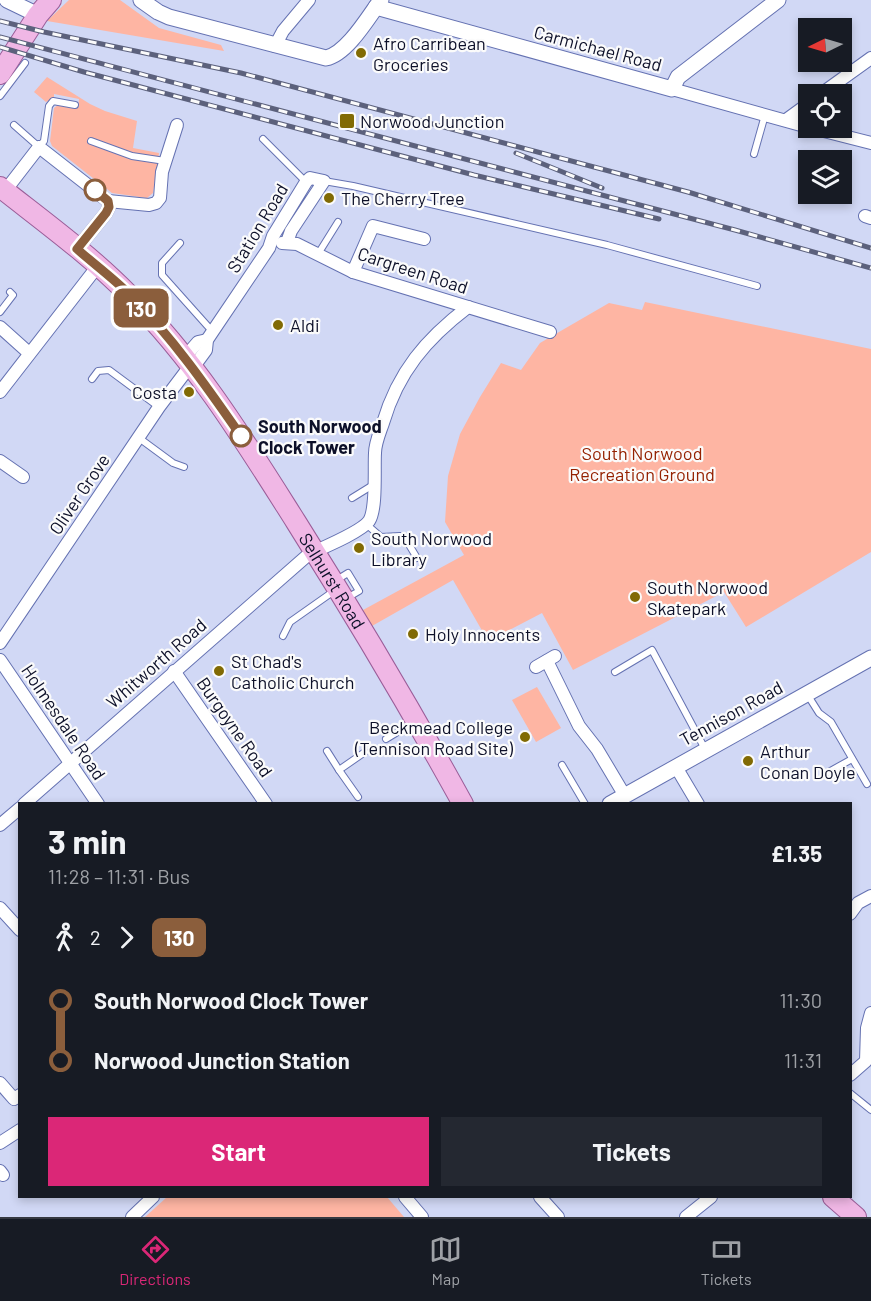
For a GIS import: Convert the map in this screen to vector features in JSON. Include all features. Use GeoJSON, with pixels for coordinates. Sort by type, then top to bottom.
{"type":"FeatureCollection","features":[{"type":"Feature","properties":{"kind":"main road"},"geometry":{"type":"LineString","coordinates":[[0,74],[38,15],[51,0]]}},
{"type":"Feature","properties":{"kind":"main road","name":"Selhurst Road"},"geometry":{"type":"LineString","coordinates":[[2,189],[129,294],[189,364],[264,470],[417,721],[462,802]]}},
{"type":"Feature","properties":{"kind":"main road"},"geometry":{"type":"LineString","coordinates":[[834,1198],[856,1217]]}},
{"type":"Feature","properties":{"kind":"street"},"geometry":{"type":"LineString","coordinates":[[7,0],[38,15]]}},
{"type":"Feature","properties":{"kind":"street"},"geometry":{"type":"LineString","coordinates":[[141,0],[169,17],[318,57],[331,57],[345,47],[379,3]]}},
{"type":"Feature","properties":{"kind":"street"},"geometry":{"type":"LineString","coordinates":[[672,89],[678,77],[778,0]]}},
{"type":"Feature","properties":{"kind":"street"},"geometry":{"type":"LineString","coordinates":[[275,46],[283,31],[311,3]]}},
{"type":"Feature","properties":{"kind":"street","name":"Carmichael Road"},"geometry":{"type":"LineString","coordinates":[[379,3],[798,124]]}},
{"type":"Feature","properties":{"kind":"street"},"geometry":{"type":"LineString","coordinates":[[835,84],[871,58]]}},
{"type":"Feature","properties":{"kind":"street"},"geometry":{"type":"LineString","coordinates":[[786,120],[798,111]]}},
{"type":"Feature","properties":{"kind":"street"},"geometry":{"type":"LineString","coordinates":[[2,189],[39,147],[108,201],[149,205],[156,203],[160,198],[165,162],[177,125]]}},
{"type":"Feature","properties":{"kind":"street","name":"Carmichael Road"},"geometry":{"type":"LineString","coordinates":[[852,138],[871,143]]}},
{"type":"Feature","properties":{"kind":"street","name":"Station Road"},"geometry":{"type":"LineString","coordinates":[[189,364],[198,342],[210,336],[269,248],[273,236],[306,182],[310,178],[324,181],[291,231],[287,242]]}},
{"type":"Feature","properties":{"kind":"street"},"geometry":{"type":"LineString","coordinates":[[77,249],[106,213],[109,207],[108,201]]}},
{"type":"Feature","properties":{"kind":"street"},"geometry":{"type":"LineString","coordinates":[[353,272],[373,226],[424,239]]}},
{"type":"Feature","properties":{"kind":"street"},"geometry":{"type":"LineString","coordinates":[[269,248],[278,243],[287,242]]}},
{"type":"Feature","properties":{"kind":"street","name":"Cargreen Road"},"geometry":{"type":"LineString","coordinates":[[287,242],[297,244],[353,272],[550,332]]}},
{"type":"Feature","properties":{"kind":"street"},"geometry":{"type":"LineString","coordinates":[[0,392],[97,267]]}},
{"type":"Feature","properties":{"kind":"street"},"geometry":{"type":"LineString","coordinates":[[366,524],[370,520],[373,506],[375,450],[389,401],[412,360],[441,328],[468,307]]}},
{"type":"Feature","properties":{"kind":"street"},"geometry":{"type":"LineString","coordinates":[[0,327],[29,352]]}},
{"type":"Feature","properties":{"kind":"street","name":"Oliver Grove"},"geometry":{"type":"LineString","coordinates":[[0,643],[189,364]]}},
{"type":"Feature","properties":{"kind":"street"},"geometry":{"type":"LineString","coordinates":[[0,460],[23,477]]}},
{"type":"Feature","properties":{"kind":"street","name":"Whitworth Road"},"geometry":{"type":"LineString","coordinates":[[26,802],[285,574],[315,552],[366,524]]}},
{"type":"Feature","properties":{"kind":"street","name":"Tennison Road"},"geometry":{"type":"LineString","coordinates":[[614,802],[871,658]]}},
{"type":"Feature","properties":{"kind":"street","name":"Holmesdale Road"},"geometry":{"type":"LineString","coordinates":[[0,660],[97,802]]}},
{"type":"Feature","properties":{"kind":"street"},"geometry":{"type":"LineString","coordinates":[[546,661],[579,726],[597,749],[625,796]]}},
{"type":"Feature","properties":{"kind":"street","name":"Burgoyne Road"},"geometry":{"type":"LineString","coordinates":[[174,671],[265,802]]}},
{"type":"Feature","properties":{"kind":"street"},"geometry":{"type":"LineString","coordinates":[[675,767],[697,802]]}},
{"type":"Feature","properties":{"kind":"street"},"geometry":{"type":"LineString","coordinates":[[0,825],[18,810]]}},
{"type":"Feature","properties":{"kind":"street"},"geometry":{"type":"LineString","coordinates":[[852,911],[858,903],[871,896]]}},
{"type":"Feature","properties":{"kind":"street"},"geometry":{"type":"LineString","coordinates":[[0,908],[18,928]]}},
{"type":"Feature","properties":{"kind":"street"},"geometry":{"type":"LineString","coordinates":[[865,1065],[867,1028],[871,1013]]}},
{"type":"Feature","properties":{"kind":"street"},"geometry":{"type":"LineString","coordinates":[[0,1083],[18,1101]]}},
{"type":"Feature","properties":{"kind":"street"},"geometry":{"type":"LineString","coordinates":[[0,1143],[18,1131]]}},
{"type":"Feature","properties":{"kind":"street"},"geometry":{"type":"LineString","coordinates":[[132,1217],[152,1198]]}},
{"type":"Feature","properties":{"kind":"street"},"geometry":{"type":"LineString","coordinates":[[406,1198],[422,1217]]}},
{"type":"Feature","properties":{"kind":"street"},"geometry":{"type":"LineString","coordinates":[[541,1198],[558,1217]]}},
{"type":"Feature","properties":{"kind":"street"},"geometry":{"type":"LineString","coordinates":[[686,1217],[710,1198]]}},
{"type":"Feature","properties":{"kind":"lane"},"geometry":{"type":"LineString","coordinates":[[0,96],[25,63]]}},
{"type":"Feature","properties":{"kind":"lane"},"geometry":{"type":"LineString","coordinates":[[14,125],[39,147],[44,141],[50,106],[53,101],[75,105]]}},
{"type":"Feature","properties":{"kind":"lane"},"geometry":{"type":"LineString","coordinates":[[754,154],[765,115]]}},
{"type":"Feature","properties":{"kind":"lane"},"geometry":{"type":"LineString","coordinates":[[263,140],[306,182]]}},
{"type":"Feature","properties":{"kind":"lane"},"geometry":{"type":"LineString","coordinates":[[91,141],[132,156],[165,162]]}},
{"type":"Feature","properties":{"kind":"lane"},"geometry":{"type":"LineString","coordinates":[[324,181],[607,245],[757,286]]}},
{"type":"Feature","properties":{"kind":"lane"},"geometry":{"type":"LineString","coordinates":[[318,254],[338,222]]}},
{"type":"Feature","properties":{"kind":"lane"},"geometry":{"type":"LineString","coordinates":[[180,243],[162,262],[162,275],[210,336]]}},
{"type":"Feature","properties":{"kind":"lane"},"geometry":{"type":"LineString","coordinates":[[0,312],[13,295],[10,292]]}},
{"type":"Feature","properties":{"kind":"lane"},"geometry":{"type":"LineString","coordinates":[[92,379],[98,371],[109,369],[159,407]]}},
{"type":"Feature","properties":{"kind":"lane"},"geometry":{"type":"LineString","coordinates":[[138,438],[173,463],[184,467]]}},
{"type":"Feature","properties":{"kind":"lane"},"geometry":{"type":"LineString","coordinates":[[352,498],[373,485]]}},
{"type":"Feature","properties":{"kind":"lane"},"geometry":{"type":"LineString","coordinates":[[366,524],[381,537],[400,536],[408,543],[417,558]]}},
{"type":"Feature","properties":{"kind":"lane"},"geometry":{"type":"LineString","coordinates":[[283,636],[290,621],[338,590]]}},
{"type":"Feature","properties":{"kind":"lane"},"geometry":{"type":"LineString","coordinates":[[615,672],[652,650],[706,750]]}},
{"type":"Feature","properties":{"kind":"lane"},"geometry":{"type":"LineString","coordinates":[[807,693],[819,713],[831,722],[867,784]]}},
{"type":"Feature","properties":{"kind":"lane"},"geometry":{"type":"LineString","coordinates":[[386,739],[417,721]]}},
{"type":"Feature","properties":{"kind":"lane"},"geometry":{"type":"LineString","coordinates":[[327,751],[358,797]]}},
{"type":"Feature","properties":{"kind":"lane"},"geometry":{"type":"LineString","coordinates":[[339,770],[365,752]]}},
{"type":"Feature","properties":{"kind":"lane"},"geometry":{"type":"LineString","coordinates":[[825,774],[852,759]]}},
{"type":"Feature","properties":{"kind":"lane"},"geometry":{"type":"LineString","coordinates":[[562,765],[584,802]]}},
{"type":"Feature","properties":{"kind":"lane"},"geometry":{"type":"LineString","coordinates":[[852,1094],[871,1110]]}},
{"type":"Feature","properties":{"kind":"green space"},"geometry":{"type":"Polygon","coordinates":[[[69,0],[120,0],[159,28],[221,45],[224,51],[47,21],[69,0]]]}},
{"type":"Feature","properties":{"kind":"green space"},"geometry":{"type":"Polygon","coordinates":[[[47,77],[90,104],[137,121],[133,148],[159,153],[153,193],[147,198],[112,193],[52,146],[50,141],[54,108],[58,105],[78,108],[79,99],[54,94],[54,98],[46,102],[34,92],[47,77]]]}},
{"type":"Feature","properties":{"kind":"green space","name":"South Norwood Recreation Ground"},"geometry":{"type":"Polygon","coordinates":[[[645,302],[871,349],[871,552],[746,627],[724,592],[573,670],[542,613],[488,641],[453,580],[372,626],[363,610],[464,555],[445,522],[448,476],[460,434],[501,363],[521,370],[540,343],[609,303],[642,310],[645,302]]]}},
{"type":"Feature","properties":{"kind":"green space"},"geometry":{"type":"Polygon","coordinates":[[[537,687],[561,728],[536,742],[512,700],[537,687]]]}},
{"type":"Feature","properties":{"kind":"green space"},"geometry":{"type":"Polygon","coordinates":[[[166,1198],[388,1198],[404,1217],[145,1217],[166,1198]]]}},
{"type":"Feature","properties":{"kind":"railway"},"geometry":{"type":"LineString","coordinates":[[0,21],[241,73],[688,192],[871,248]]}},
{"type":"Feature","properties":{"kind":"railway"},"geometry":{"type":"LineString","coordinates":[[0,37],[735,230],[871,268]]}},
{"type":"Feature","properties":{"kind":"railway"},"geometry":{"type":"LineString","coordinates":[[0,47],[84,72],[474,175],[659,219]]}},
{"type":"Feature","properties":{"kind":"railway"},"geometry":{"type":"LineString","coordinates":[[516,153],[602,188]]}},
{"type":"Feature","properties":{"kind":"bus line","name":"130"},"geometry":{"type":"LineString","coordinates":[[95,190],[108,201],[109,207],[77,249],[129,294],[164,333],[206,386],[241,436]]}},
{"type":"Feature","properties":{"kind":"place","name":"Afro Carribean Groceries"},"geometry":{"type":"Point","coordinates":[361,53]}},
{"type":"Feature","properties":{"kind":"place","name":"Norwood Junction"},"geometry":{"type":"Point","coordinates":[347,121]}},
{"type":"Feature","properties":{"kind":"place","name":"The Cherry Tree"},"geometry":{"type":"Point","coordinates":[329,198]}},
{"type":"Feature","properties":{"kind":"place","name":"Aldi"},"geometry":{"type":"Point","coordinates":[278,325]}},
{"type":"Feature","properties":{"kind":"place","name":"Costa"},"geometry":{"type":"Point","coordinates":[189,392]}},
{"type":"Feature","properties":{"kind":"place","name":"South Norwood Clock Tower"},"geometry":{"type":"Point","coordinates":[241,436]}},
{"type":"Feature","properties":{"kind":"place","name":"South Norwood Library"},"geometry":{"type":"Point","coordinates":[359,548]}},
{"type":"Feature","properties":{"kind":"place","name":"South Norwood Skatepark"},"geometry":{"type":"Point","coordinates":[635,597]}},
{"type":"Feature","properties":{"kind":"place","name":"Holy Innocents"},"geometry":{"type":"Point","coordinates":[413,634]}},
{"type":"Feature","properties":{"kind":"place","name":"St Chad's Catholic Church"},"geometry":{"type":"Point","coordinates":[219,671]}},
{"type":"Feature","properties":{"kind":"place","name":"Beckmead College (Tennison Road Site)"},"geometry":{"type":"Point","coordinates":[525,737]}},
{"type":"Feature","properties":{"kind":"place","name":"Arthur Conan Doyle"},"geometry":{"type":"Point","coordinates":[748,761]}}]}
